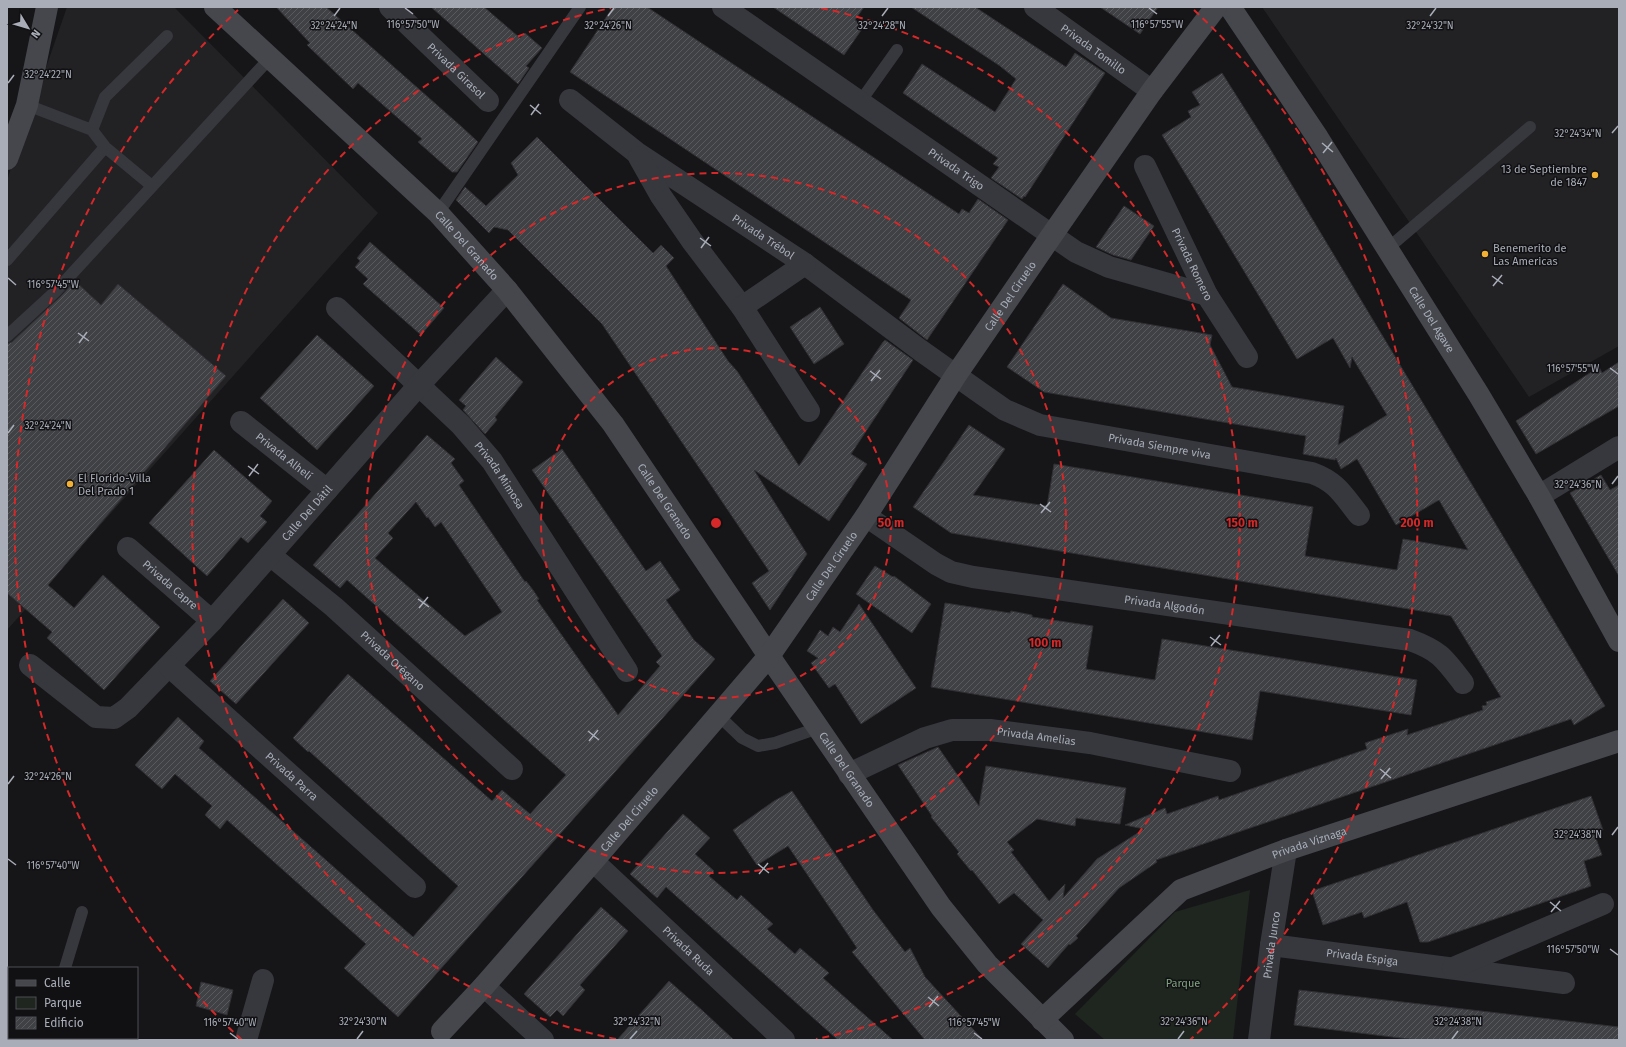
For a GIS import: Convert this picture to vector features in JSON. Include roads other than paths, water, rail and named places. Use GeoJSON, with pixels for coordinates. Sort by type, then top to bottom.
{"type":"FeatureCollection","features":[{"type":"Feature","properties":{"kind":"street"},"geometry":{"type":"LineString","coordinates":[[7,159],[27,105],[47,7]]}},
{"type":"Feature","properties":{"kind":"street","name":"Calle Del Granado"},"geometry":{"type":"LineString","coordinates":[[215,7],[438,213],[507,290],[613,424],[849,774],[941,907],[987,964],[1042,1020],[1064,1040]]}},
{"type":"Feature","properties":{"kind":"street","name":"Privada Girasol"},"geometry":{"type":"LineString","coordinates":[[390,7],[488,100]]}},
{"type":"Feature","properties":{"kind":"street","name":"Privada Trigo"},"geometry":{"type":"LineString","coordinates":[[723,7],[1076,252],[1109,267],[1207,295]]}},
{"type":"Feature","properties":{"kind":"street","name":"Privada Tomillo"},"geometry":{"type":"LineString","coordinates":[[1035,7],[1152,91]]}},
{"type":"Feature","properties":{"kind":"street","name":"Calle Del Ciruelo"},"geometry":{"type":"LineString","coordinates":[[442,1031],[484,986],[593,861],[769,656],[866,516],[956,375],[1052,235],[1152,91],[1216,7]]}},
{"type":"Feature","properties":{"kind":"street","name":"Calle Del Agave"},"geometry":{"type":"LineString","coordinates":[[1230,7],[1318,138],[1479,395],[1539,496],[1619,641]]}},
{"type":"Feature","properties":{"kind":"street","name":"Privada Trébol"},"geometry":{"type":"LineString","coordinates":[[570,100],[637,153],[805,264],[956,375]]}},
{"type":"Feature","properties":{"kind":"street"},"geometry":{"type":"LineString","coordinates":[[637,153],[661,196],[692,242],[742,307],[809,411]]}},
{"type":"Feature","properties":{"kind":"street","name":"Privada Romero"},"geometry":{"type":"LineString","coordinates":[[1145,166],[1207,295],[1247,357]]}},
{"type":"Feature","properties":{"kind":"street"},"geometry":{"type":"LineString","coordinates":[[742,307],[805,264]]}},
{"type":"Feature","properties":{"kind":"street","name":"Calle Del Dátil"},"geometry":{"type":"LineString","coordinates":[[30,665],[96,716],[114,718],[128,708],[212,621],[419,385],[507,290]]}},
{"type":"Feature","properties":{"kind":"street","name":"Privada Mimosa"},"geometry":{"type":"LineString","coordinates":[[337,308],[461,425],[492,461],[627,671]]}},
{"type":"Feature","properties":{"kind":"street","name":"Privada Siempre viva"},"geometry":{"type":"LineString","coordinates":[[956,375],[1005,410],[1040,425],[1312,473],[1326,478],[1337,487],[1359,515]]}},
{"type":"Feature","properties":{"kind":"street","name":"Privada Alhelí"},"geometry":{"type":"LineString","coordinates":[[241,422],[327,490]]}},
{"type":"Feature","properties":{"kind":"street"},"geometry":{"type":"LineString","coordinates":[[1539,496],[1619,447]]}},
{"type":"Feature","properties":{"kind":"street","name":"Privada Algodón"},"geometry":{"type":"LineString","coordinates":[[866,516],[936,564],[951,572],[973,577],[1410,640],[1429,647],[1444,658],[1463,683]]}},
{"type":"Feature","properties":{"kind":"street","name":"Privada Capre"},"geometry":{"type":"LineString","coordinates":[[128,548],[212,621]]}},
{"type":"Feature","properties":{"kind":"street","name":"Privada Orégano"},"geometry":{"type":"LineString","coordinates":[[270,555],[334,607],[512,769]]}},
{"type":"Feature","properties":{"kind":"street","name":"Privada Parra"},"geometry":{"type":"LineString","coordinates":[[169,666],[415,887]]}},
{"type":"Feature","properties":{"kind":"street","name":"Privada Amelias"},"geometry":{"type":"LineString","coordinates":[[849,774],[925,738],[952,730],[990,730],[1090,743],[1230,771]]}},
{"type":"Feature","properties":{"kind":"street","name":"Privada Viznaga"},"geometry":{"type":"LineString","coordinates":[[1042,1020],[1181,890],[1286,850],[1619,741]]}},
{"type":"Feature","properties":{"kind":"street","name":"Privada Junco"},"geometry":{"type":"LineString","coordinates":[[1259,1040],[1271,945],[1286,850]]}},
{"type":"Feature","properties":{"kind":"street","name":"Privada Ruda"},"geometry":{"type":"LineString","coordinates":[[593,861],[784,1040]]}},
{"type":"Feature","properties":{"kind":"street"},"geometry":{"type":"LineString","coordinates":[[1453,968],[1602,904]]}},
{"type":"Feature","properties":{"kind":"street","name":"Privada Espiga"},"geometry":{"type":"LineString","coordinates":[[1271,945],[1564,983]]}},
{"type":"Feature","properties":{"kind":"street"},"geometry":{"type":"LineString","coordinates":[[246,1040],[263,980]]}},
{"type":"Feature","properties":{"kind":"street"},"geometry":{"type":"LineString","coordinates":[[484,986],[543,1040]]}},
{"type":"Feature","properties":{"kind":"lane"},"geometry":{"type":"LineString","coordinates":[[438,213],[580,7]]}},
{"type":"Feature","properties":{"kind":"lane"},"geometry":{"type":"LineString","coordinates":[[92,130],[105,97],[167,36]]}},
{"type":"Feature","properties":{"kind":"lane"},"geometry":{"type":"LineString","coordinates":[[860,102],[897,50]]}},
{"type":"Feature","properties":{"kind":"lane"},"geometry":{"type":"LineString","coordinates":[[7,336],[56,291],[270,58]]}},
{"type":"Feature","properties":{"kind":"lane"},"geometry":{"type":"LineString","coordinates":[[27,105],[92,130],[105,147],[152,186]]}},
{"type":"Feature","properties":{"kind":"lane"},"geometry":{"type":"LineString","coordinates":[[1387,249],[1530,127]]}},
{"type":"Feature","properties":{"kind":"lane"},"geometry":{"type":"LineString","coordinates":[[7,260],[105,147]]}},
{"type":"Feature","properties":{"kind":"lane"},"geometry":{"type":"LineString","coordinates":[[718,715],[742,738],[758,746],[775,743],[818,728]]}},
{"type":"Feature","properties":{"kind":"lane"},"geometry":{"type":"LineString","coordinates":[[65,967],[82,912]]}},
{"type":"Feature","properties":{"kind":"place","name":"13 de Septiembre de 1847"},"geometry":{"type":"Point","coordinates":[1595,175]}},
{"type":"Feature","properties":{"kind":"place","name":"Benemerito de Las Americas"},"geometry":{"type":"Point","coordinates":[1485,254]}},
{"type":"Feature","properties":{"kind":"place","name":"El Florido-Villa Del Prado 1"},"geometry":{"type":"Point","coordinates":[70,484]}},
{"type":"Feature","properties":{"kind":"park label","name":"Parque"},"geometry":{"type":"Point","coordinates":[1183,983]}}]}
